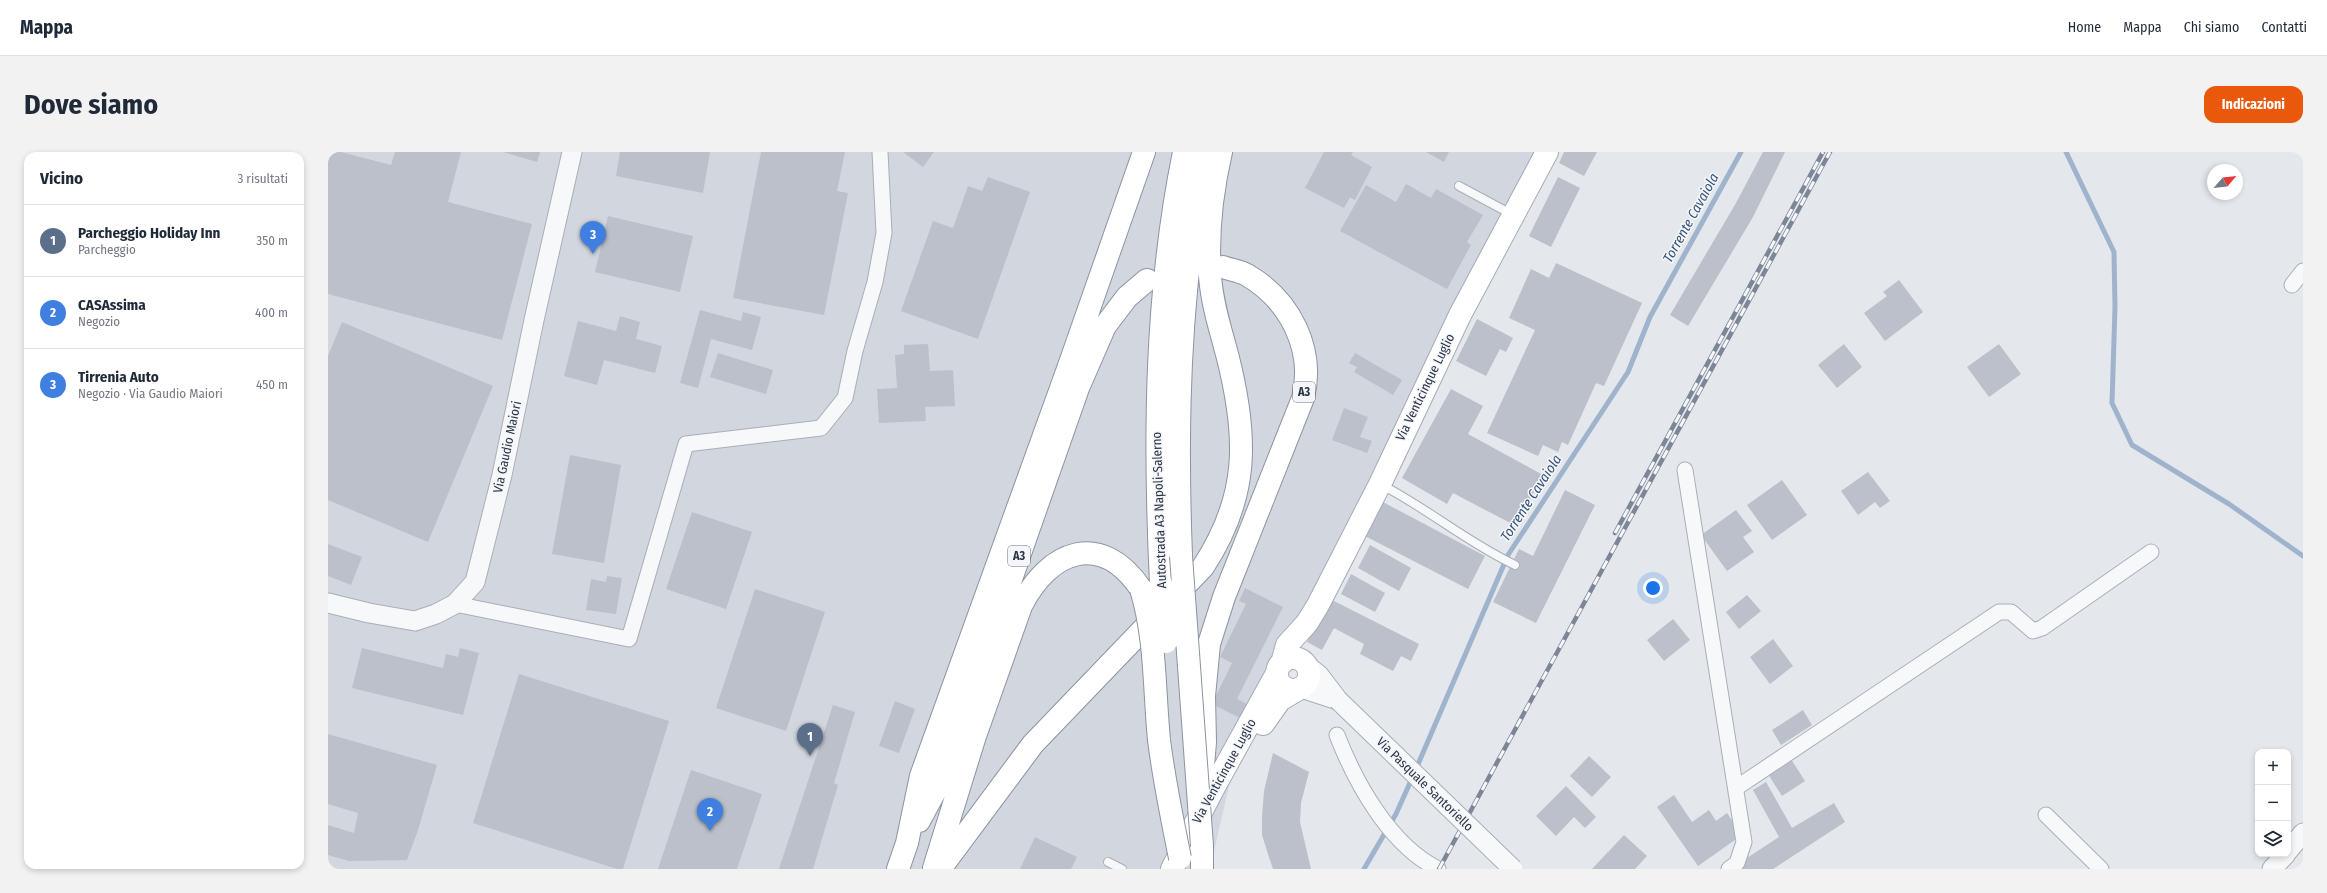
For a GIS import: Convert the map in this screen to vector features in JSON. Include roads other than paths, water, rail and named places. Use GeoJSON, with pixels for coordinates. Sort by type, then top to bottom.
{"type":"FeatureCollection","features":[{"type":"Feature","properties":{"kind":"main road"},"geometry":{"type":"LineString","coordinates":[[898,869],[907,843],[921,776],[1069,366],[1144,152]]}},
{"type":"Feature","properties":{"kind":"main road","name":"Autostrada A3 Napoli-Salerno"},"geometry":{"type":"LineString","coordinates":[[1151,586],[1156,475],[1158,368],[1162,308],[1173,209],[1184,152]]}},
{"type":"Feature","properties":{"kind":"main road","name":"Autostrada A3 Napoli-Salerno"},"geometry":{"type":"LineString","coordinates":[[1202,869],[1182,556],[1179,486],[1179,368],[1187,276],[1206,152]]}},
{"type":"Feature","properties":{"kind":"main road"},"geometry":{"type":"LineString","coordinates":[[940,869],[1033,744],[1090,682],[1140,634],[1203,567],[1220,542],[1235,501],[1241,471],[1241,438],[1237,400],[1216,316],[1210,276],[1209,237],[1221,152]]}},
{"type":"Feature","properties":{"kind":"main road","name":"Via Venticinque Luglio"},"geometry":{"type":"LineString","coordinates":[[1180,866],[1212,792],[1279,668],[1287,645],[1307,623],[1380,484],[1434,368],[1547,152]]}},
{"type":"Feature","properties":{"kind":"main road","name":"A3"},"geometry":{"type":"LineString","coordinates":[[1199,807],[1205,742],[1204,696],[1209,644],[1216,617],[1303,398],[1307,370],[1306,354],[1300,338],[1282,304],[1265,288],[1246,274],[1223,267]]}},
{"type":"Feature","properties":{"kind":"main road","name":"A3"},"geometry":{"type":"LineString","coordinates":[[907,843],[940,782],[1078,388],[1102,333],[1115,310],[1126,297],[1148,280]]}},
{"type":"Feature","properties":{"kind":"main road"},"geometry":{"type":"LineString","coordinates":[[933,869],[975,736],[1019,613],[1030,587],[1054,563],[1078,554],[1095,553],[1119,564],[1133,577],[1151,586],[1147,610],[1151,638],[1159,740],[1180,866]]}},
{"type":"Feature","properties":{"kind":"main road","name":"Via Venticinque Luglio"},"geometry":{"type":"LineString","coordinates":[[1180,866],[1219,803],[1265,719],[1280,700],[1299,689],[1308,680],[1309,674],[1304,664],[1303,646],[1307,623]]}},
{"type":"Feature","properties":{"kind":"main road"},"geometry":{"type":"LineString","coordinates":[[1299,689],[1283,687],[1279,668],[1295,659],[1304,664]]}},
{"type":"Feature","properties":{"kind":"street","name":"Via Gaudio Maiori"},"geometry":{"type":"LineString","coordinates":[[328,603],[369,613],[415,621],[436,614],[455,604],[474,582],[502,475],[534,320],[572,152]]}},
{"type":"Feature","properties":{"kind":"street"},"geometry":{"type":"LineString","coordinates":[[455,604],[629,639],[686,444],[821,428],[845,398],[855,351],[875,282],[884,233],[880,152]]}},
{"type":"Feature","properties":{"kind":"street"},"geometry":{"type":"LineString","coordinates":[[2292,285],[2303,271]]}},
{"type":"Feature","properties":{"kind":"street"},"geometry":{"type":"LineString","coordinates":[[1685,470],[1744,842],[1737,863],[1729,869]]}},
{"type":"Feature","properties":{"kind":"street"},"geometry":{"type":"LineString","coordinates":[[1736,788],[2000,612],[2011,612],[2033,631],[2042,628],[2150,552]]}},
{"type":"Feature","properties":{"kind":"street","name":"Via Pasquale Santoriello"},"geometry":{"type":"LineString","coordinates":[[1304,664],[1319,674],[1338,700],[1513,869]]}},
{"type":"Feature","properties":{"kind":"street","name":"Via Pasquale Santoriello"},"geometry":{"type":"LineString","coordinates":[[1299,689],[1338,700]]}},
{"type":"Feature","properties":{"kind":"street"},"geometry":{"type":"LineString","coordinates":[[1337,735],[1348,764],[1371,804],[1420,860],[1438,869]]}},
{"type":"Feature","properties":{"kind":"street"},"geometry":{"type":"LineString","coordinates":[[2046,815],[2101,869]]}},
{"type":"Feature","properties":{"kind":"street"},"geometry":{"type":"LineString","coordinates":[[2291,848],[2303,834]]}},
{"type":"Feature","properties":{"kind":"street"},"geometry":{"type":"LineString","coordinates":[[2272,869],[2283,857]]}},
{"type":"Feature","properties":{"kind":"lane"},"geometry":{"type":"LineString","coordinates":[[1459,186],[1513,215]]}},
{"type":"Feature","properties":{"kind":"lane"},"geometry":{"type":"LineString","coordinates":[[1380,484],[1406,497],[1489,553],[1515,565]]}},
{"type":"Feature","properties":{"kind":"lane"},"geometry":{"type":"LineString","coordinates":[[1108,862],[1122,869]]}},
{"type":"Feature","properties":{"kind":"waterway","name":"Torrente Cavaiola"},"geometry":{"type":"LineString","coordinates":[[1416,769],[1508,555],[1628,372],[1650,317],[1741,152]]}},
{"type":"Feature","properties":{"kind":"waterway"},"geometry":{"type":"LineString","coordinates":[[2066,152],[2114,252],[2115,307],[2112,403],[2132,445],[2229,504],[2303,556]]}},
{"type":"Feature","properties":{"kind":"waterway","name":"Torrente Cavaiola"},"geometry":{"type":"LineString","coordinates":[[1364,869],[1396,814],[1413,776]]}},
{"type":"Feature","properties":{"kind":"railway"},"geometry":{"type":"LineString","coordinates":[[1615,533],[1823,152]]}},
{"type":"Feature","properties":{"kind":"railway"},"geometry":{"type":"LineString","coordinates":[[1439,869],[1830,152]]}},
{"type":"Feature","properties":{"kind":"place","name":"Tirrenia Auto"},"geometry":{"type":"Point","coordinates":[593,254]}},
{"type":"Feature","properties":{"kind":"place","name":"Parcheggio Holiday Inn"},"geometry":{"type":"Point","coordinates":[810,756]}},
{"type":"Feature","properties":{"kind":"place","name":"CASAssima"},"geometry":{"type":"Point","coordinates":[710,831]}}]}
